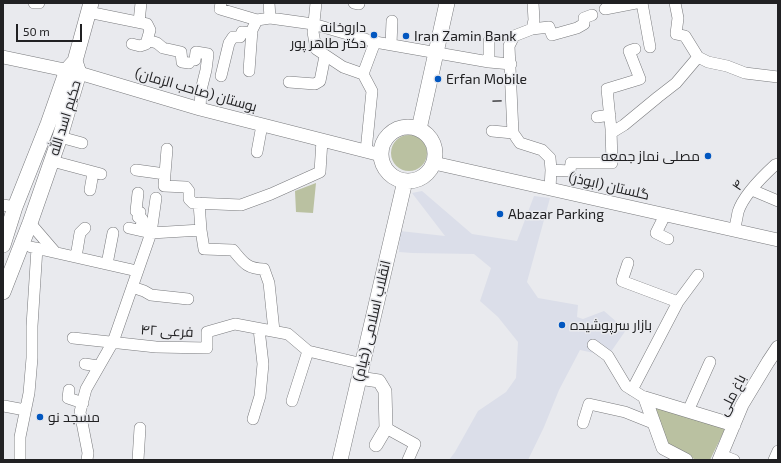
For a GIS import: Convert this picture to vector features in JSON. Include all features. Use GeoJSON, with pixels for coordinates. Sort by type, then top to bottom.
{"type":"FeatureCollection","features":[{"type":"Feature","properties":{"kind":"main road"},"geometry":{"type":"LineString","coordinates":[[418,129],[447,3]]}},
{"type":"Feature","properties":{"kind":"main road","name":"حکیم اسد الله"},"geometry":{"type":"LineString","coordinates":[[3,292],[52,161],[57,129],[90,8]]}},
{"type":"Feature","properties":{"kind":"main road"},"geometry":{"type":"LineString","coordinates":[[406,127],[418,129],[428,137],[434,147],[434,163],[429,171],[414,181],[397,179],[390,175],[382,162],[381,155],[383,145],[388,136],[396,130],[406,127]]}},
{"type":"Feature","properties":{"kind":"main road","name":"حکیم اسد الله"},"geometry":{"type":"LineString","coordinates":[[3,245],[9,206],[57,129]]}},
{"type":"Feature","properties":{"kind":"main road","name":"انقلاب اسلامی (خیام)"},"geometry":{"type":"LineString","coordinates":[[340,460],[405,181]]}},
{"type":"Feature","properties":{"kind":"street"},"geometry":{"type":"LineString","coordinates":[[34,3],[39,3]]}},
{"type":"Feature","properties":{"kind":"street"},"geometry":{"type":"LineString","coordinates":[[139,22],[141,3]]}},
{"type":"Feature","properties":{"kind":"street"},"geometry":{"type":"LineString","coordinates":[[221,3],[220,9],[257,20],[270,18],[313,24],[375,42],[489,62],[511,64]]}},
{"type":"Feature","properties":{"kind":"street"},"geometry":{"type":"LineString","coordinates":[[269,3],[270,18]]}},
{"type":"Feature","properties":{"kind":"street"},"geometry":{"type":"LineString","coordinates":[[316,3],[312,32],[316,48],[325,56],[343,67],[363,74],[372,91],[366,151]]}},
{"type":"Feature","properties":{"kind":"street"},"geometry":{"type":"LineString","coordinates":[[533,3],[534,20],[532,29],[549,27],[552,35],[577,28],[584,24],[584,18],[592,15]]}},
{"type":"Feature","properties":{"kind":"street"},"geometry":{"type":"LineString","coordinates":[[605,8],[636,3]]}},
{"type":"Feature","properties":{"kind":"street"},"geometry":{"type":"LineString","coordinates":[[642,3],[650,47]]}},
{"type":"Feature","properties":{"kind":"street"},"geometry":{"type":"LineString","coordinates":[[675,3],[678,18],[676,34],[684,36],[698,57],[708,62],[746,73],[778,77]]}},
{"type":"Feature","properties":{"kind":"street"},"geometry":{"type":"LineString","coordinates":[[90,8],[147,24],[150,30],[146,44],[140,46],[132,44]]}},
{"type":"Feature","properties":{"kind":"street"},"geometry":{"type":"LineString","coordinates":[[249,71],[252,34],[257,20]]}},
{"type":"Feature","properties":{"kind":"street"},"geometry":{"type":"LineString","coordinates":[[391,44],[392,21]]}},
{"type":"Feature","properties":{"kind":"street","name":"۱"},"geometry":{"type":"LineString","coordinates":[[513,133],[509,46],[514,36],[532,29]]}},
{"type":"Feature","properties":{"kind":"street"},"geometry":{"type":"LineString","coordinates":[[221,76],[229,43],[233,38],[240,37],[242,32],[252,34]]}},
{"type":"Feature","properties":{"kind":"street"},"geometry":{"type":"LineString","coordinates":[[147,40],[157,43],[163,48],[181,52],[182,62],[192,62],[196,52],[208,54],[202,86],[200,109]]}},
{"type":"Feature","properties":{"kind":"street"},"geometry":{"type":"LineString","coordinates":[[489,41],[489,62]]}},
{"type":"Feature","properties":{"kind":"street"},"geometry":{"type":"LineString","coordinates":[[363,74],[375,42]]}},
{"type":"Feature","properties":{"kind":"street"},"geometry":{"type":"LineString","coordinates":[[551,170],[570,171],[571,162],[612,163],[610,115],[607,89],[640,79],[629,51],[636,49]]}},
{"type":"Feature","properties":{"kind":"street"},"geometry":{"type":"LineString","coordinates":[[289,82],[315,84],[320,81],[325,56]]}},
{"type":"Feature","properties":{"kind":"street","name":"بوستان (صاحب الزمان)"},"geometry":{"type":"LineString","coordinates":[[3,57],[74,68],[200,109],[381,155]]}},
{"type":"Feature","properties":{"kind":"street"},"geometry":{"type":"LineString","coordinates":[[611,133],[624,125],[676,83],[698,57]]}},
{"type":"Feature","properties":{"kind":"street"},"geometry":{"type":"LineString","coordinates":[[597,117],[610,115]]}},
{"type":"Feature","properties":{"kind":"street"},"geometry":{"type":"LineString","coordinates":[[257,152],[262,125]]}},
{"type":"Feature","properties":{"kind":"street"},"geometry":{"type":"LineString","coordinates":[[57,129],[82,143]]}},
{"type":"Feature","properties":{"kind":"street"},"geometry":{"type":"LineString","coordinates":[[492,131],[513,133],[520,143],[542,150],[550,158],[550,189]]}},
{"type":"Feature","properties":{"kind":"street"},"geometry":{"type":"LineString","coordinates":[[167,149],[164,186],[186,187],[189,191],[189,199],[193,203],[241,205],[320,172],[322,140]]}},
{"type":"Feature","properties":{"kind":"street"},"geometry":{"type":"LineString","coordinates":[[52,161],[97,174],[90,190]]}},
{"type":"Feature","properties":{"kind":"street","name":"گلستان (ابوذر)"},"geometry":{"type":"LineString","coordinates":[[434,163],[778,240]]}},
{"type":"Feature","properties":{"kind":"street","name":"۴"},"geometry":{"type":"LineString","coordinates":[[734,230],[739,210],[756,184],[775,165],[778,164]]}},
{"type":"Feature","properties":{"kind":"street"},"geometry":{"type":"LineString","coordinates":[[136,170],[165,174]]}},
{"type":"Feature","properties":{"kind":"street"},"geometry":{"type":"LineString","coordinates":[[752,190],[778,201]]}},
{"type":"Feature","properties":{"kind":"street"},"geometry":{"type":"LineString","coordinates":[[138,193],[136,211],[140,212],[138,217],[142,219],[146,231]]}},
{"type":"Feature","properties":{"kind":"street"},"geometry":{"type":"LineString","coordinates":[[87,460],[88,453],[80,412],[86,389],[113,342],[138,271],[146,231],[156,198]]}},
{"type":"Feature","properties":{"kind":"street"},"geometry":{"type":"LineString","coordinates":[[199,203],[204,249],[233,250],[245,265],[256,269],[264,269],[269,283],[274,331]]}},
{"type":"Feature","properties":{"kind":"street"},"geometry":{"type":"LineString","coordinates":[[665,215],[656,233],[668,240]]}},
{"type":"Feature","properties":{"kind":"street"},"geometry":{"type":"LineString","coordinates":[[30,223],[55,252]]}},
{"type":"Feature","properties":{"kind":"street"},"geometry":{"type":"LineString","coordinates":[[76,257],[80,233],[85,228]]}},
{"type":"Feature","properties":{"kind":"street"},"geometry":{"type":"LineString","coordinates":[[129,228],[146,231],[201,230]]}},
{"type":"Feature","properties":{"kind":"street"},"geometry":{"type":"LineString","coordinates":[[107,264],[113,233]]}},
{"type":"Feature","properties":{"kind":"street"},"geometry":{"type":"LineString","coordinates":[[20,246],[37,248],[138,271]]}},
{"type":"Feature","properties":{"kind":"street"},"geometry":{"type":"LineString","coordinates":[[20,460],[20,437],[29,393],[32,358],[32,326],[37,248]]}},
{"type":"Feature","properties":{"kind":"street"},"geometry":{"type":"LineString","coordinates":[[628,263],[622,281],[678,302]]}},
{"type":"Feature","properties":{"kind":"street"},"geometry":{"type":"LineString","coordinates":[[632,390],[678,302],[698,275]]}},
{"type":"Feature","properties":{"kind":"street"},"geometry":{"type":"LineString","coordinates":[[132,287],[151,295],[188,299]]}},
{"type":"Feature","properties":{"kind":"street","name":"فرعی ۴۲"},"geometry":{"type":"LineString","coordinates":[[113,342],[156,347],[206,348],[207,332],[235,324],[288,334],[308,351],[361,371]]}},
{"type":"Feature","properties":{"kind":"street"},"geometry":{"type":"LineString","coordinates":[[254,418],[260,396],[263,364],[259,329]]}},
{"type":"Feature","properties":{"kind":"street"},"geometry":{"type":"LineString","coordinates":[[73,338],[113,342]]}},
{"type":"Feature","properties":{"kind":"street"},"geometry":{"type":"LineString","coordinates":[[593,345],[608,356],[626,386],[645,398],[734,425]]}},
{"type":"Feature","properties":{"kind":"street","name":"باغ ملی"},"geometry":{"type":"LineString","coordinates":[[720,457],[742,405],[778,347]]}},
{"type":"Feature","properties":{"kind":"street"},"geometry":{"type":"LineString","coordinates":[[292,401],[308,351]]}},
{"type":"Feature","properties":{"kind":"street"},"geometry":{"type":"LineString","coordinates":[[688,411],[710,362]]}},
{"type":"Feature","properties":{"kind":"street"},"geometry":{"type":"LineString","coordinates":[[85,364],[98,366]]}},
{"type":"Feature","properties":{"kind":"street"},"geometry":{"type":"LineString","coordinates":[[361,371],[379,381],[385,391],[386,428],[376,445]]}},
{"type":"Feature","properties":{"kind":"street"},"geometry":{"type":"LineString","coordinates":[[69,390],[68,398],[83,403]]}},
{"type":"Feature","properties":{"kind":"street"},"geometry":{"type":"LineString","coordinates":[[645,398],[664,448],[686,460]]}},
{"type":"Feature","properties":{"kind":"street"},"geometry":{"type":"LineString","coordinates":[[584,423],[589,404],[625,412],[654,424]]}},
{"type":"Feature","properties":{"kind":"street"},"geometry":{"type":"LineString","coordinates":[[4,406],[25,410]]}},
{"type":"Feature","properties":{"kind":"street"},"geometry":{"type":"LineString","coordinates":[[138,460],[140,428]]}},
{"type":"Feature","properties":{"kind":"street"},"geometry":{"type":"LineString","coordinates":[[386,428],[415,444],[408,460]]}},
{"type":"Feature","properties":{"kind":"street"},"geometry":{"type":"LineString","coordinates":[[774,460],[778,451]]}},
{"type":"Feature","properties":{"kind":"street"},"geometry":{"type":"LineString","coordinates":[[720,457],[734,460]]}},
{"type":"Feature","properties":{"kind":"shaded area","name":"بازار سرپوشیده"},"geometry":{"type":"Polygon","coordinates":[[[422,191],[472,234],[517,241],[534,196],[550,198],[527,282],[538,298],[578,305],[577,317],[583,319],[604,311],[626,330],[608,356],[580,350],[559,390],[544,427],[528,460],[449,460],[478,411],[506,392],[516,378],[518,342],[498,317],[480,301],[491,268],[474,254],[399,252],[400,231],[445,236],[412,193],[422,191]]]}},
{"type":"Feature","properties":{"kind":"green space"},"geometry":{"type":"Polygon","coordinates":[[[413,135],[422,140],[426,146],[426,160],[422,166],[413,171],[405,171],[396,166],[392,160],[391,149],[396,140],[402,136],[413,135]]]}},
{"type":"Feature","properties":{"kind":"green space"},"geometry":{"type":"Polygon","coordinates":[[[316,183],[313,213],[296,212],[295,191],[316,183]]]}},
{"type":"Feature","properties":{"kind":"green space"},"geometry":{"type":"Polygon","coordinates":[[[654,405],[726,427],[710,460],[696,460],[667,444],[654,405]]]}},
{"type":"Feature","properties":{"kind":"place","name":"داروخانه دکتر طاهر پور"},"geometry":{"type":"Point","coordinates":[374,35]}},
{"type":"Feature","properties":{"kind":"place","name":"Iran Zamin Bank"},"geometry":{"type":"Point","coordinates":[406,36]}},
{"type":"Feature","properties":{"kind":"place","name":"Erfan Mobile"},"geometry":{"type":"Point","coordinates":[438,79]}},
{"type":"Feature","properties":{"kind":"place","name":"مصلی نماز جمعه"},"geometry":{"type":"Point","coordinates":[708,156]}},
{"type":"Feature","properties":{"kind":"place","name":"Abazar Parking"},"geometry":{"type":"Point","coordinates":[500,214]}},
{"type":"Feature","properties":{"kind":"place","name":"بازار سرپوشیده"},"geometry":{"type":"Point","coordinates":[562,325]}},
{"type":"Feature","properties":{"kind":"place","name":"مسجد نو"},"geometry":{"type":"Point","coordinates":[40,417]}}]}
